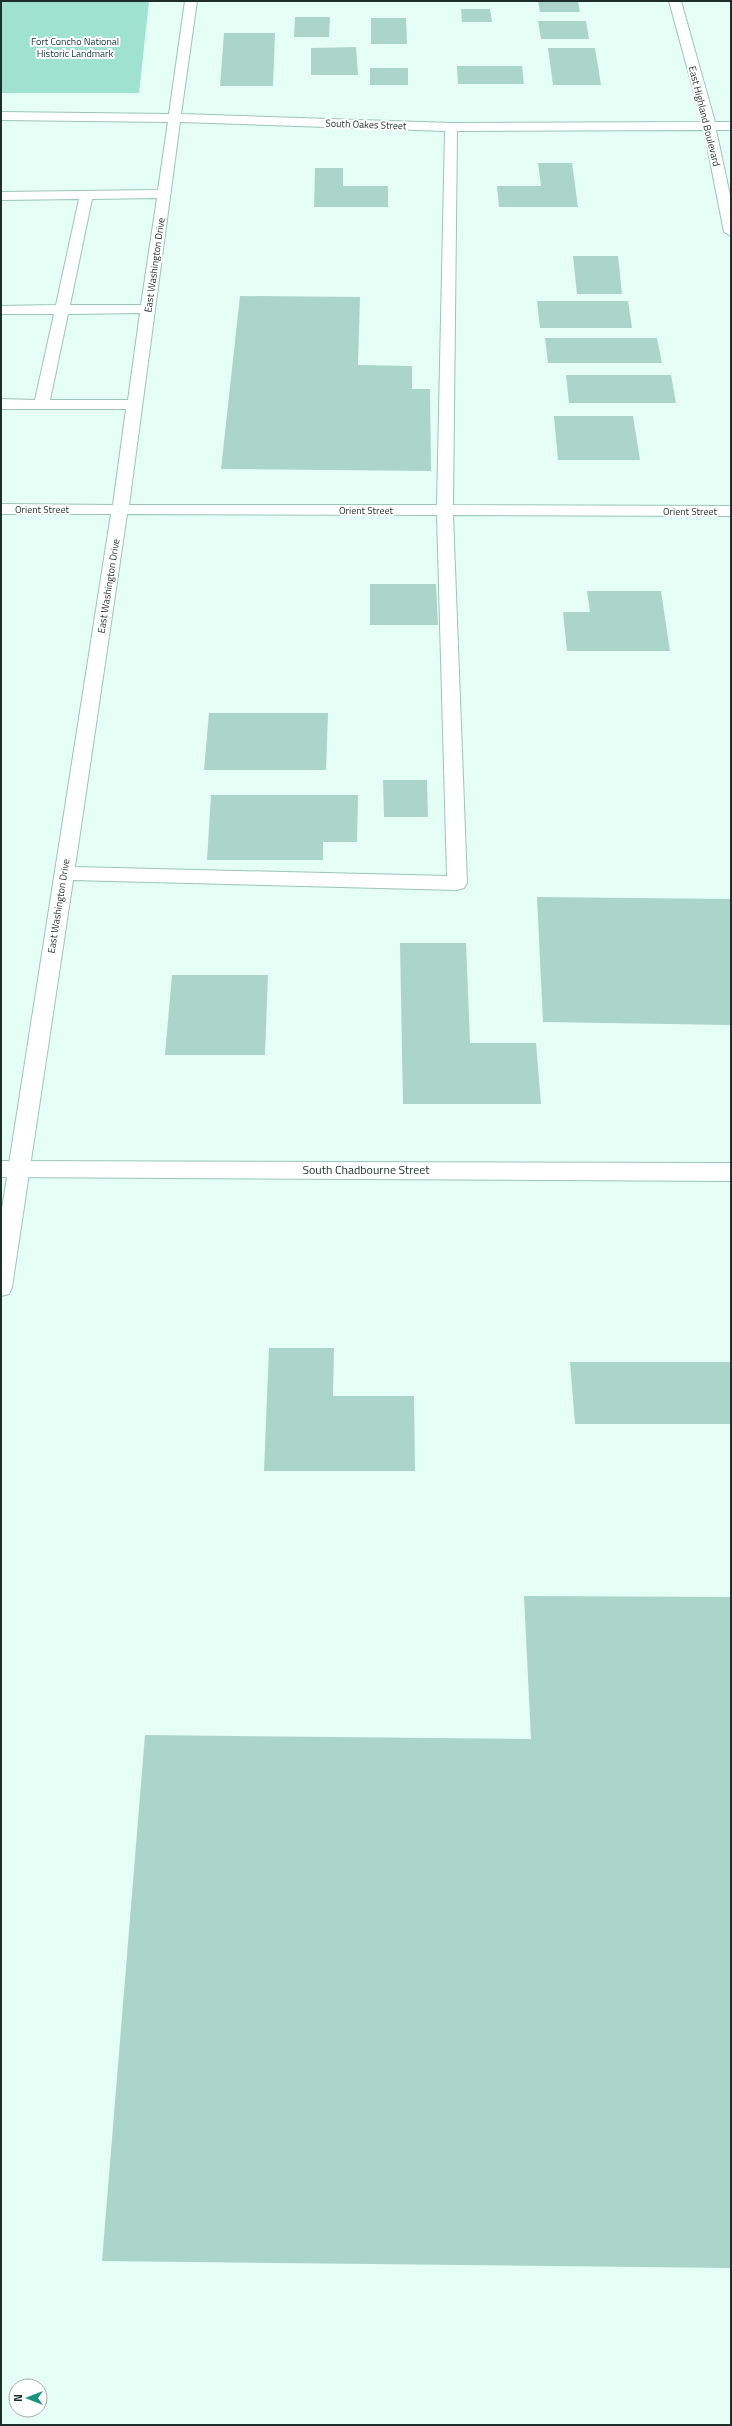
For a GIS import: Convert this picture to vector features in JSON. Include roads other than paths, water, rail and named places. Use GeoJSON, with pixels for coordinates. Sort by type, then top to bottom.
{"type":"FeatureCollection","features":[{"type":"Feature","properties":{"kind":"street","name":"East Washington Drive"},"geometry":{"type":"LineString","coordinates":[[1,1287],[10,1169],[63,873],[120,509],[190,1]]}},
{"type":"Feature","properties":{"kind":"street","name":"East Highland Boulevard"},"geometry":{"type":"LineString","coordinates":[[675,1],[709,126],[731,232]]}},
{"type":"Feature","properties":{"kind":"street","name":"South Oakes Street"},"geometry":{"type":"LineString","coordinates":[[1,116],[175,118],[451,127],[731,126]]}},
{"type":"Feature","properties":{"kind":"street"},"geometry":{"type":"LineString","coordinates":[[63,873],[457,883],[445,510],[451,127]]}},
{"type":"Feature","properties":{"kind":"street"},"geometry":{"type":"LineString","coordinates":[[1,196],[164,194]]}},
{"type":"Feature","properties":{"kind":"street"},"geometry":{"type":"LineString","coordinates":[[42,404],[86,195]]}},
{"type":"Feature","properties":{"kind":"street"},"geometry":{"type":"LineString","coordinates":[[1,310],[148,309]]}},
{"type":"Feature","properties":{"kind":"street"},"geometry":{"type":"LineString","coordinates":[[1,404],[134,405]]}},
{"type":"Feature","properties":{"kind":"street","name":"Orient Street"},"geometry":{"type":"LineString","coordinates":[[1,509],[731,511]]}},
{"type":"Feature","properties":{"kind":"street","name":"South Chadbourne Street"},"geometry":{"type":"LineString","coordinates":[[10,1169],[731,1172]]}},
{"type":"Feature","properties":{"kind":"park label","name":"Fort Concho National Historic Landmark"},"geometry":{"type":"Point","coordinates":[75,46]}}]}
